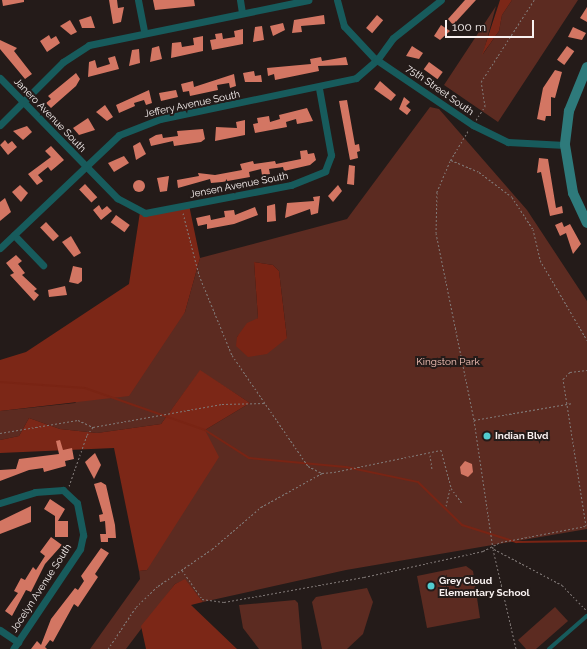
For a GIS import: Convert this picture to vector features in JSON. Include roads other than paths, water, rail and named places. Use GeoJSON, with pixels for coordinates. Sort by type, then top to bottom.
{"type":"FeatureCollection","features":[{"type":"Feature","properties":{"kind":"street"},"geometry":{"type":"LineString","coordinates":[[138,0],[144,32]]}},
{"type":"Feature","properties":{"kind":"street"},"geometry":{"type":"LineString","coordinates":[[240,0],[242,13]]}},
{"type":"Feature","properties":{"kind":"street"},"geometry":{"type":"LineString","coordinates":[[0,125],[74,54],[89,46],[144,32],[308,0]]}},
{"type":"Feature","properties":{"kind":"street","name":"75th Street South"},"geometry":{"type":"LineString","coordinates":[[337,0],[344,26],[377,60],[473,125],[508,142],[565,145]]}},
{"type":"Feature","properties":{"kind":"street","name":"Jeffery Avenue South"},"geometry":{"type":"LineString","coordinates":[[0,248],[85,165],[119,135],[143,124],[318,88],[356,78],[377,60],[393,38],[441,0]]}},
{"type":"Feature","properties":{"kind":"street"},"geometry":{"type":"LineString","coordinates":[[587,67],[570,110],[565,145],[573,193],[587,223]]}},
{"type":"Feature","properties":{"kind":"street","name":"Janero Avenue South"},"geometry":{"type":"LineString","coordinates":[[0,78],[85,165]]}},
{"type":"Feature","properties":{"kind":"street","name":"Jensen Avenue South"},"geometry":{"type":"LineString","coordinates":[[85,165],[117,198],[140,212],[182,207],[291,185],[326,171],[331,155],[318,88]]}},
{"type":"Feature","properties":{"kind":"street"},"geometry":{"type":"LineString","coordinates":[[14,235],[44,265]]}},
{"type":"Feature","properties":{"kind":"street","name":"Jocelyn Avenue South"},"geometry":{"type":"LineString","coordinates":[[0,503],[52,489],[67,492],[77,503],[83,535],[80,549],[13,649]]}},
{"type":"Feature","properties":{"kind":"street"},"geometry":{"type":"LineString","coordinates":[[0,630],[18,642]]}},
{"type":"Feature","properties":{"kind":"lane"},"geometry":{"type":"LineString","coordinates":[[549,649],[587,616]]}},
{"type":"Feature","properties":{"kind":"waterway"},"geometry":{"type":"LineString","coordinates":[[0,382],[85,388],[205,430],[249,458],[346,467],[418,482],[462,525],[516,542],[587,541]]}},
{"type":"Feature","properties":{"kind":"place","name":"Indian Blvd"},"geometry":{"type":"Point","coordinates":[487,436]}},
{"type":"Feature","properties":{"kind":"place","name":"Grey Cloud Elementary School"},"geometry":{"type":"Point","coordinates":[431,586]}},
{"type":"Feature","properties":{"kind":"park label","name":"Kingston Park"},"geometry":{"type":"Point","coordinates":[448,362]}}]}
